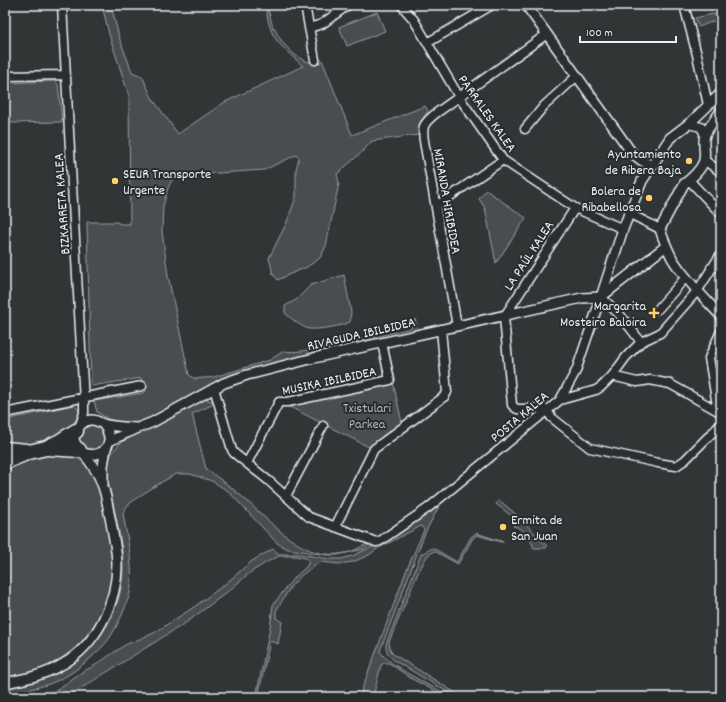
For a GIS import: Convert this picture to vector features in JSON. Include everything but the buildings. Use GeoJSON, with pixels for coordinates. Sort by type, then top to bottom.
{"type":"FeatureCollection","features":[{"type":"Feature","properties":{"kind":"highway"},"geometry":{"type":"LineString","coordinates":[[5,462],[29,452],[46,448],[60,441],[78,428]]}},
{"type":"Feature","properties":{"kind":"highway"},"geometry":{"type":"LineString","coordinates":[[46,448],[82,452]]}},
{"type":"Feature","properties":{"kind":"highway"},"geometry":{"type":"LineString","coordinates":[[5,449],[29,452]]}},
{"type":"Feature","properties":{"kind":"street","name":"BIZKARRETA KALEA"},"geometry":{"type":"LineString","coordinates":[[62,5],[84,399],[84,413],[78,428]]}},
{"type":"Feature","properties":{"kind":"street"},"geometry":{"type":"LineString","coordinates":[[305,5],[315,60]]}},
{"type":"Feature","properties":{"kind":"street"},"geometry":{"type":"LineString","coordinates":[[309,28],[322,24],[348,5]]}},
{"type":"Feature","properties":{"kind":"street","name":"PARRALES KALEA"},"geometry":{"type":"LineString","coordinates":[[401,5],[410,15],[459,97],[503,160],[575,208],[623,229]]}},
{"type":"Feature","properties":{"kind":"street"},"geometry":{"type":"LineString","coordinates":[[426,43],[492,5]]}},
{"type":"Feature","properties":{"kind":"street"},"geometry":{"type":"LineString","coordinates":[[526,5],[632,153],[652,166]]}},
{"type":"Feature","properties":{"kind":"street"},"geometry":{"type":"LineString","coordinates":[[684,5],[708,105]]}},
{"type":"Feature","properties":{"kind":"street"},"geometry":{"type":"LineString","coordinates":[[459,97],[547,34]]}},
{"type":"Feature","properties":{"kind":"street"},"geometry":{"type":"LineString","coordinates":[[5,76],[66,75]]}},
{"type":"Feature","properties":{"kind":"street"},"geometry":{"type":"LineString","coordinates":[[525,129],[544,106],[577,76]]}},
{"type":"Feature","properties":{"kind":"street","name":"POSTA KALEA"},"geometry":{"type":"LineString","coordinates":[[334,527],[376,542],[380,541],[428,508],[560,400],[576,371],[623,229],[642,181],[670,138],[688,124],[721,93]]}},
{"type":"Feature","properties":{"kind":"street","name":"MIRANDA HIRIBIDEA"},"geometry":{"type":"LineString","coordinates":[[457,326],[422,129],[428,120],[459,97]]}},
{"type":"Feature","properties":{"kind":"street"},"geometry":{"type":"LineString","coordinates":[[660,228],[684,184],[690,181],[702,165],[704,160],[703,142],[705,135],[721,111]]}},
{"type":"Feature","properties":{"kind":"street"},"geometry":{"type":"LineString","coordinates":[[688,124],[702,127],[705,135]]}},
{"type":"Feature","properties":{"kind":"street"},"geometry":{"type":"LineString","coordinates":[[436,206],[503,160]]}},
{"type":"Feature","properties":{"kind":"street"},"geometry":{"type":"LineString","coordinates":[[704,160],[721,172]]}},
{"type":"Feature","properties":{"kind":"street"},"geometry":{"type":"LineString","coordinates":[[690,181],[721,214]]}},
{"type":"Feature","properties":{"kind":"street","name":"LA PAÚL KALEA"},"geometry":{"type":"LineString","coordinates":[[504,317],[575,208]]}},
{"type":"Feature","properties":{"kind":"street"},"geometry":{"type":"LineString","coordinates":[[630,214],[660,228],[666,246],[673,260],[721,316]]}},
{"type":"Feature","properties":{"kind":"street"},"geometry":{"type":"LineString","coordinates":[[641,342],[621,316],[601,296],[666,246]]}},
{"type":"Feature","properties":{"kind":"street"},"geometry":{"type":"LineString","coordinates":[[560,400],[596,390],[601,387],[612,376],[626,356],[641,342],[660,333],[698,290],[721,254]]}},
{"type":"Feature","properties":{"kind":"street"},"geometry":{"type":"LineString","coordinates":[[711,268],[721,266]]}},
{"type":"Feature","properties":{"kind":"street"},"geometry":{"type":"LineString","coordinates":[[658,308],[686,277]]}},
{"type":"Feature","properties":{"kind":"street","name":"RIVAGUDA IBILBIDEA"},"geometry":{"type":"LineString","coordinates":[[108,445],[214,388],[247,375],[582,298],[601,296]]}},
{"type":"Feature","properties":{"kind":"street"},"geometry":{"type":"LineString","coordinates":[[504,317],[512,405],[517,409],[546,409],[551,416],[590,448],[676,466],[685,460],[721,424]]}},
{"type":"Feature","properties":{"kind":"street"},"geometry":{"type":"LineString","coordinates":[[214,388],[232,450],[270,481],[309,517],[334,527],[374,449],[445,396],[447,392],[441,330]]}},
{"type":"Feature","properties":{"kind":"street"},"geometry":{"type":"LineString","coordinates":[[720,412],[710,358],[721,331]]}},
{"type":"Feature","properties":{"kind":"street","name":"MUSIKA IBILBIDEA"},"geometry":{"type":"LineString","coordinates":[[247,463],[279,402],[288,402],[390,380],[382,343]]}},
{"type":"Feature","properties":{"kind":"street"},"geometry":{"type":"LineString","coordinates":[[612,376],[636,382],[650,380],[670,384],[720,412]]}},
{"type":"Feature","properties":{"kind":"street"},"geometry":{"type":"LineString","coordinates":[[5,413],[84,399],[142,386]]}},
{"type":"Feature","properties":{"kind":"street"},"geometry":{"type":"LineString","coordinates":[[566,390],[572,397]]}},
{"type":"Feature","properties":{"kind":"street"},"geometry":{"type":"LineString","coordinates":[[5,682],[25,679],[63,664],[88,643],[98,630],[106,616],[112,597],[117,565],[115,546],[103,485],[103,466],[109,435],[107,428],[88,411],[84,399]]}},
{"type":"Feature","properties":{"kind":"street"},"geometry":{"type":"LineString","coordinates":[[103,485],[95,469],[75,441],[78,428],[90,420],[120,427],[138,428]]}},
{"type":"Feature","properties":{"kind":"street"},"geometry":{"type":"LineString","coordinates":[[286,496],[323,426]]}},
{"type":"Feature","properties":{"kind":"street"},"geometry":{"type":"LineString","coordinates":[[82,452],[90,455],[96,455],[102,452],[108,445]]}},
{"type":"Feature","properties":{"kind":"green space"},"geometry":{"type":"Polygon","coordinates":[[[102,5],[111,5],[119,37],[132,72],[142,76],[152,98],[178,134],[225,102],[303,66],[278,42],[274,36],[269,24],[265,5],[267,5],[273,28],[275,28],[284,44],[294,54],[305,61],[310,62],[322,60],[352,135],[425,106],[428,111],[418,126],[418,135],[372,141],[337,174],[339,183],[326,246],[320,258],[307,267],[278,280],[273,274],[269,258],[287,222],[296,197],[296,169],[299,158],[296,155],[264,170],[174,176],[168,188],[163,206],[162,231],[168,276],[189,375],[195,379],[214,377],[270,360],[284,351],[296,352],[317,349],[388,334],[411,328],[415,319],[418,332],[257,368],[142,422],[123,423],[108,419],[97,412],[94,401],[144,393],[146,391],[141,378],[91,386],[87,222],[116,222],[121,224],[130,224],[129,96],[109,34],[102,5]]]}},
{"type":"Feature","properties":{"kind":"green space"},"geometry":{"type":"Polygon","coordinates":[[[377,12],[385,31],[347,46],[339,27],[377,12]]]}},
{"type":"Feature","properties":{"kind":"green space"},"geometry":{"type":"Polygon","coordinates":[[[713,14],[721,17],[721,28],[716,20],[699,27],[695,18],[713,14]]]}},
{"type":"Feature","properties":{"kind":"green space"},"geometry":{"type":"Polygon","coordinates":[[[54,81],[58,84],[62,122],[5,123],[5,83],[54,81]]]}},
{"type":"Feature","properties":{"kind":"green space"},"geometry":{"type":"Polygon","coordinates":[[[486,190],[526,218],[496,263],[485,208],[479,199],[486,190]]]}},
{"type":"Feature","properties":{"kind":"green space"},"geometry":{"type":"Polygon","coordinates":[[[344,275],[351,312],[350,322],[342,325],[309,329],[300,325],[285,313],[285,306],[296,300],[311,285],[344,275]]]}},
{"type":"Feature","properties":{"kind":"green space","name":"Txistulari Parkea"},"geometry":{"type":"Polygon","coordinates":[[[393,382],[402,423],[369,447],[288,406],[393,382]]]}},
{"type":"Feature","properties":{"kind":"green space"},"geometry":{"type":"Polygon","coordinates":[[[203,399],[212,401],[214,404],[192,414],[206,469],[237,492],[279,530],[303,547],[316,552],[330,554],[354,551],[367,544],[369,545],[364,549],[337,555],[326,555],[288,549],[277,543],[228,491],[212,481],[190,474],[176,474],[138,497],[127,506],[123,513],[128,540],[131,586],[125,608],[109,639],[88,660],[61,679],[47,685],[25,690],[24,697],[5,697],[5,688],[45,678],[58,673],[71,665],[84,655],[95,643],[112,616],[118,601],[121,586],[123,558],[120,534],[107,476],[108,463],[112,453],[119,444],[130,436],[203,399]]]}},
{"type":"Feature","properties":{"kind":"green space"},"geometry":{"type":"Polygon","coordinates":[[[74,405],[79,410],[78,416],[72,426],[60,437],[25,447],[5,446],[5,420],[74,405]]]}},
{"type":"Feature","properties":{"kind":"green space"},"geometry":{"type":"Polygon","coordinates":[[[92,424],[101,428],[105,437],[101,446],[92,450],[83,446],[79,437],[83,428],[92,424]]]}},
{"type":"Feature","properties":{"kind":"green space"},"geometry":{"type":"Polygon","coordinates":[[[47,453],[67,455],[81,460],[93,473],[98,486],[108,532],[113,579],[102,611],[83,640],[70,652],[56,662],[40,670],[5,678],[5,466],[47,453]]]}},
{"type":"Feature","properties":{"kind":"green space"},"geometry":{"type":"Polygon","coordinates":[[[499,500],[518,516],[547,546],[546,548],[534,548],[529,537],[524,531],[513,526],[516,521],[513,517],[496,504],[499,500]]]}},
{"type":"Feature","properties":{"kind":"green space"},"geometry":{"type":"Polygon","coordinates":[[[437,504],[439,506],[425,533],[380,651],[384,657],[401,669],[451,697],[442,697],[389,663],[384,663],[381,665],[373,697],[359,697],[407,569],[424,530],[421,526],[377,549],[369,555],[353,562],[338,564],[322,562],[315,565],[291,586],[276,611],[276,618],[282,622],[278,644],[270,641],[258,697],[256,697],[270,628],[273,605],[292,580],[307,566],[309,560],[305,558],[296,556],[279,556],[267,562],[251,572],[187,622],[67,697],[28,697],[55,691],[125,645],[154,633],[224,585],[252,561],[273,549],[279,554],[300,554],[329,559],[341,559],[352,556],[381,543],[437,504]]]}},
{"type":"Feature","properties":{"kind":"green space"},"geometry":{"type":"Polygon","coordinates":[[[476,533],[504,542],[477,535],[473,538],[458,564],[434,551],[427,556],[418,573],[389,642],[390,649],[393,654],[462,697],[456,697],[391,658],[388,654],[386,644],[421,554],[433,548],[457,562],[471,537],[476,533]]]}},
{"type":"Feature","properties":{"kind":"place","name":"Ayuntamiento de Ribera Baja"},"geometry":{"type":"Point","coordinates":[689,161]}},
{"type":"Feature","properties":{"kind":"place","name":"SEUR Transporte Urgente"},"geometry":{"type":"Point","coordinates":[115,181]}},
{"type":"Feature","properties":{"kind":"place","name":"Bolera de Ribabellosa"},"geometry":{"type":"Point","coordinates":[649,198]}},
{"type":"Feature","properties":{"kind":"place","name":"Margarita Mosteiro Baloira"},"geometry":{"type":"Point","coordinates":[654,313]}},
{"type":"Feature","properties":{"kind":"place","name":"Ermita de San Juan"},"geometry":{"type":"Point","coordinates":[503,527]}}]}
